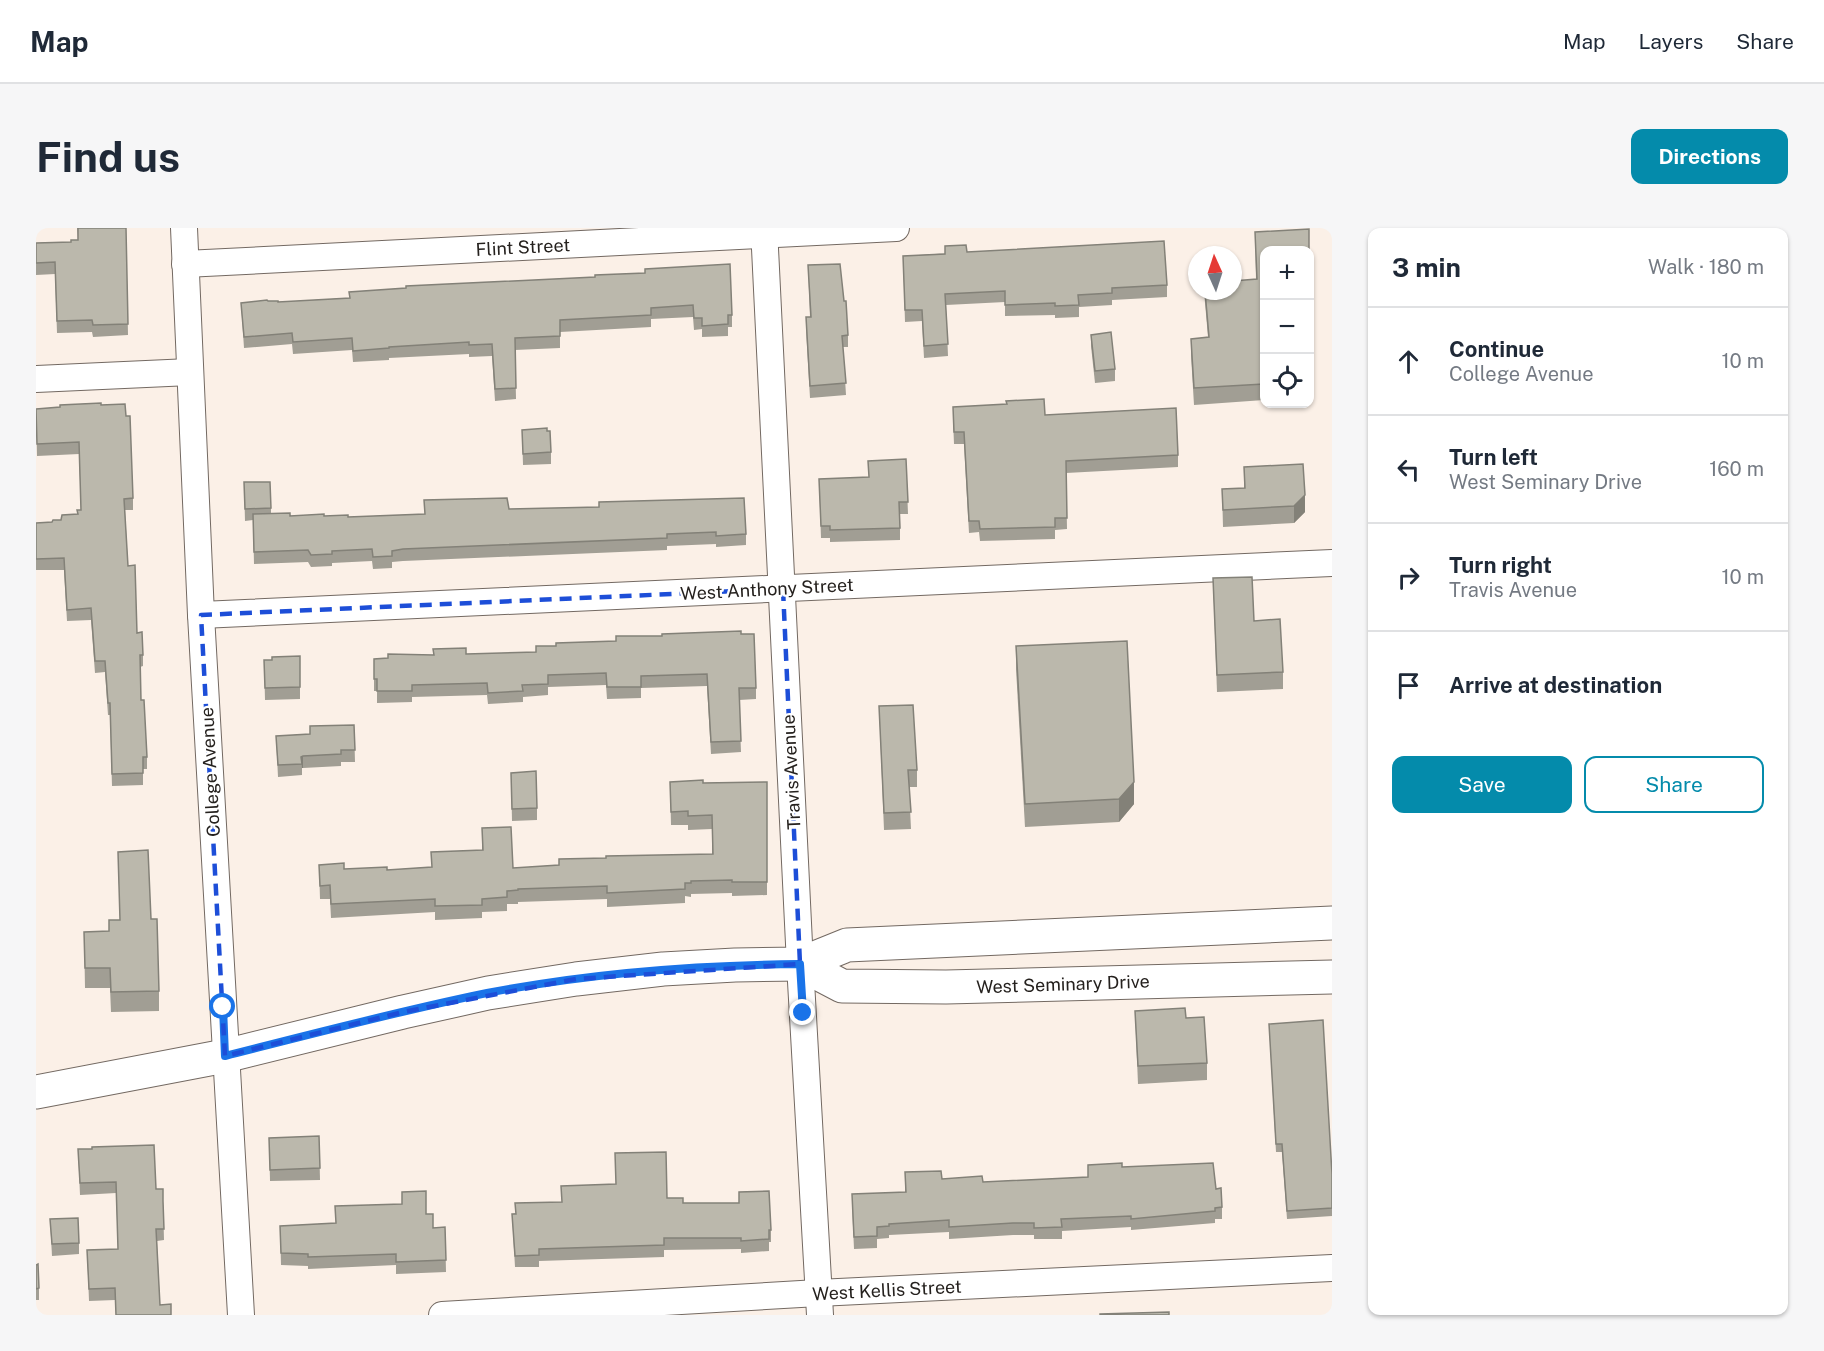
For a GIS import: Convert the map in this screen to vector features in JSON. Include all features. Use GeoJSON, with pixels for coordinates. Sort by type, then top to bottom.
{"type":"FeatureCollection","features":[{"type":"Feature","properties":{"kind":"main road","name":"West Seminary Drive"},"geometry":{"type":"LineString","coordinates":[[36,1092],[225,1056],[413,1009],[488,993],[565,981],[663,969],[800,964],[847,945],[1332,923]]}},
{"type":"Feature","properties":{"kind":"main road","name":"West Seminary Drive"},"geometry":{"type":"LineString","coordinates":[[800,964],[842,986],[946,987],[1332,977]]}},
{"type":"Feature","properties":{"kind":"street","name":"College Avenue"},"geometry":{"type":"LineString","coordinates":[[184,228],[201,615],[241,1315]]}},
{"type":"Feature","properties":{"kind":"street","name":"Flint Street"},"geometry":{"type":"LineString","coordinates":[[185,264],[764,231],[896,228]]}},
{"type":"Feature","properties":{"kind":"street","name":"Travis Avenue"},"geometry":{"type":"LineString","coordinates":[[764,231],[819,1304]]}},
{"type":"Feature","properties":{"kind":"street"},"geometry":{"type":"LineString","coordinates":[[36,379],[190,372]]}},
{"type":"Feature","properties":{"kind":"street","name":"West Anthony Street"},"geometry":{"type":"LineString","coordinates":[[201,615],[1332,563]]}},
{"type":"Feature","properties":{"kind":"street","name":"West Kellis Street"},"geometry":{"type":"LineString","coordinates":[[442,1315],[819,1304],[1332,1268]]}},
{"type":"Feature","properties":{"kind":"highlighted area"},"geometry":{"type":"Polygon","coordinates":[[[783,589],[800,964],[576,979],[403,1012],[225,1056],[201,615],[783,589]]]}},
{"type":"Feature","properties":{"kind":"building"},"geometry":{"type":"Polygon","coordinates":[[[78,228],[126,228],[128,324],[93,325],[92,320],[57,321],[55,262],[36,263],[36,243],[78,240],[78,228]]]}},
{"type":"Feature","properties":{"kind":"building"},"geometry":{"type":"Polygon","coordinates":[[[1309,229],[1309,246],[1260,246],[1260,384],[1194,388],[1191,339],[1209,337],[1206,300],[1242,300],[1242,280],[1257,279],[1255,232],[1309,229]]]}},
{"type":"Feature","properties":{"kind":"building"},"geometry":{"type":"Polygon","coordinates":[[[1164,241],[1167,285],[1112,288],[1112,293],[1078,295],[1079,305],[1055,306],[1055,303],[1005,305],[1005,291],[945,294],[948,344],[924,346],[922,310],[905,310],[903,256],[945,254],[945,246],[966,245],[967,252],[1164,241]]]}},
{"type":"Feature","properties":{"kind":"building"},"geometry":{"type":"Polygon","coordinates":[[[730,264],[732,315],[728,315],[728,324],[702,326],[702,318],[694,318],[693,305],[651,308],[651,315],[560,320],[560,336],[515,338],[516,388],[495,389],[492,344],[469,345],[469,342],[353,351],[352,338],[293,342],[292,333],[244,337],[241,303],[267,300],[278,302],[350,298],[349,292],[406,288],[406,286],[595,277],[595,275],[645,273],[645,269],[730,264]]]}},
{"type":"Feature","properties":{"kind":"building"},"geometry":{"type":"Polygon","coordinates":[[[840,264],[844,301],[846,301],[848,335],[842,336],[846,383],[810,386],[806,317],[811,317],[808,265],[840,264]]]}},
{"type":"Feature","properties":{"kind":"building"},"geometry":{"type":"Polygon","coordinates":[[[1111,332],[1115,369],[1095,371],[1091,335],[1111,332]]]}},
{"type":"Feature","properties":{"kind":"building"},"geometry":{"type":"Polygon","coordinates":[[[1044,399],[1045,415],[1176,408],[1178,455],[1066,461],[1067,518],[1055,518],[1055,527],[980,529],[979,521],[969,521],[964,432],[954,432],[953,407],[1044,399]]]}},
{"type":"Feature","properties":{"kind":"building"},"geometry":{"type":"Polygon","coordinates":[[[101,403],[101,405],[125,404],[126,416],[130,416],[133,498],[124,499],[128,566],[135,565],[137,633],[142,632],[141,700],[144,700],[147,757],[143,757],[143,773],[112,774],[110,703],[108,703],[105,661],[95,661],[91,608],[67,610],[64,558],[36,559],[36,523],[61,520],[62,515],[78,514],[77,510],[81,510],[79,442],[37,444],[36,409],[101,403]]]}},
{"type":"Feature","properties":{"kind":"building"},"geometry":{"type":"Polygon","coordinates":[[[547,428],[547,431],[550,431],[551,452],[523,454],[522,430],[547,428]]]}},
{"type":"Feature","properties":{"kind":"building"},"geometry":{"type":"Polygon","coordinates":[[[906,459],[908,502],[899,502],[900,528],[830,530],[830,526],[821,526],[819,479],[869,477],[868,461],[906,459]]]}},
{"type":"Feature","properties":{"kind":"building"},"geometry":{"type":"Polygon","coordinates":[[[1303,464],[1305,495],[1294,506],[1223,510],[1222,489],[1245,488],[1244,467],[1303,464]]]}},
{"type":"Feature","properties":{"kind":"building"},"geometry":{"type":"Polygon","coordinates":[[[244,482],[270,482],[271,508],[245,509],[244,482]]]}},
{"type":"Feature","properties":{"kind":"building"},"geometry":{"type":"Polygon","coordinates":[[[507,498],[509,509],[599,507],[599,502],[744,498],[746,534],[716,536],[716,532],[667,534],[667,538],[403,549],[392,551],[392,556],[373,557],[372,549],[332,551],[332,554],[311,555],[308,550],[254,552],[253,514],[290,513],[290,516],[324,514],[324,516],[348,515],[348,517],[425,514],[424,500],[507,498]]]}},
{"type":"Feature","properties":{"kind":"building"},"geometry":{"type":"Polygon","coordinates":[[[1252,577],[1254,621],[1280,619],[1283,672],[1217,675],[1213,578],[1252,577]]]}},
{"type":"Feature","properties":{"kind":"building"},"geometry":{"type":"Polygon","coordinates":[[[741,631],[741,634],[754,634],[756,688],[739,688],[741,741],[711,742],[707,674],[641,676],[641,687],[607,687],[606,673],[548,675],[548,684],[522,685],[523,691],[488,693],[487,683],[412,685],[412,691],[377,691],[377,679],[374,679],[374,659],[388,658],[388,654],[434,655],[433,649],[466,648],[466,654],[536,652],[536,646],[616,641],[616,636],[662,636],[662,634],[741,631]]]}},
{"type":"Feature","properties":{"kind":"building"},"geometry":{"type":"Polygon","coordinates":[[[1127,641],[1134,782],[1119,799],[1025,804],[1016,646],[1127,641]]]}},
{"type":"Feature","properties":{"kind":"building"},"geometry":{"type":"Polygon","coordinates":[[[300,656],[300,687],[265,688],[264,660],[272,660],[272,657],[300,656]]]}},
{"type":"Feature","properties":{"kind":"building"},"geometry":{"type":"Polygon","coordinates":[[[913,705],[917,770],[908,770],[911,812],[884,813],[879,706],[913,705]]]}},
{"type":"Feature","properties":{"kind":"building"},"geometry":{"type":"Polygon","coordinates":[[[354,725],[355,750],[341,750],[341,754],[303,756],[301,757],[302,764],[278,765],[276,736],[310,734],[310,726],[354,725]]]}},
{"type":"Feature","properties":{"kind":"building"},"geometry":{"type":"Polygon","coordinates":[[[536,771],[537,808],[512,809],[511,773],[536,771]]]}},
{"type":"Feature","properties":{"kind":"building"},"geometry":{"type":"Polygon","coordinates":[[[703,780],[703,783],[767,782],[767,882],[691,881],[691,883],[685,883],[685,889],[607,893],[607,886],[518,889],[507,891],[507,897],[482,899],[482,905],[435,906],[435,899],[331,904],[330,885],[320,886],[319,865],[344,863],[344,869],[387,867],[387,870],[432,867],[431,852],[483,850],[482,828],[511,827],[513,868],[559,865],[559,859],[713,854],[712,815],[688,816],[688,811],[671,812],[670,782],[703,780]]]}},
{"type":"Feature","properties":{"kind":"building"},"geometry":{"type":"Polygon","coordinates":[[[148,850],[151,919],[157,919],[159,991],[111,992],[110,968],[85,968],[84,932],[109,931],[109,920],[120,920],[118,852],[148,850]]]}},
{"type":"Feature","properties":{"kind":"building"},"geometry":{"type":"Polygon","coordinates":[[[1185,1008],[1186,1018],[1204,1017],[1207,1063],[1138,1066],[1135,1011],[1185,1008]]]}},
{"type":"Feature","properties":{"kind":"building"},"geometry":{"type":"Polygon","coordinates":[[[1323,1020],[1332,1208],[1287,1211],[1282,1144],[1276,1144],[1269,1024],[1323,1020]]]}},
{"type":"Feature","properties":{"kind":"building"},"geometry":{"type":"Polygon","coordinates":[[[319,1136],[320,1168],[270,1170],[269,1138],[319,1136]]]}},
{"type":"Feature","properties":{"kind":"building"},"geometry":{"type":"Polygon","coordinates":[[[154,1145],[156,1189],[163,1189],[164,1229],[156,1229],[160,1305],[171,1304],[171,1315],[116,1315],[115,1288],[89,1289],[87,1250],[118,1249],[116,1182],[80,1183],[78,1149],[154,1145]]]}},
{"type":"Feature","properties":{"kind":"building"},"geometry":{"type":"Polygon","coordinates":[[[666,1152],[667,1198],[683,1198],[683,1203],[739,1203],[739,1192],[769,1191],[771,1230],[769,1230],[769,1239],[741,1241],[741,1238],[664,1238],[664,1245],[539,1249],[539,1255],[515,1256],[512,1214],[516,1214],[515,1203],[562,1202],[561,1186],[616,1184],[615,1153],[666,1152]]]}},
{"type":"Feature","properties":{"kind":"building"},"geometry":{"type":"Polygon","coordinates":[[[1122,1163],[1122,1167],[1213,1163],[1216,1189],[1221,1188],[1222,1207],[1215,1208],[1215,1211],[1131,1219],[1131,1216],[1061,1219],[1062,1227],[1034,1228],[1034,1223],[1013,1223],[949,1227],[949,1220],[889,1224],[889,1226],[877,1227],[877,1236],[854,1237],[852,1194],[906,1192],[905,1172],[941,1171],[942,1179],[982,1176],[983,1182],[1088,1177],[1088,1165],[1122,1163]]]}},
{"type":"Feature","properties":{"kind":"building"},"geometry":{"type":"Polygon","coordinates":[[[426,1191],[426,1214],[433,1214],[433,1228],[445,1227],[446,1260],[396,1262],[396,1254],[308,1257],[308,1254],[281,1253],[280,1226],[336,1223],[335,1206],[402,1204],[402,1192],[426,1191]]]}},
{"type":"Feature","properties":{"kind":"building"},"geometry":{"type":"Polygon","coordinates":[[[78,1218],[79,1243],[52,1244],[50,1219],[78,1218]]]}},
{"type":"Feature","properties":{"kind":"building"},"geometry":{"type":"Polygon","coordinates":[[[38,1264],[39,1288],[36,1289],[36,1265],[38,1264]]]}},
{"type":"Feature","properties":{"kind":"building"},"geometry":{"type":"Polygon","coordinates":[[[1169,1312],[1169,1315],[1100,1315],[1100,1314],[1169,1312]]]}},
{"type":"Feature","properties":{"kind":"route"},"geometry":{"type":"LineString","coordinates":[[223,1007],[225,1056],[488,993],[576,979],[663,969],[800,964],[803,1013]]}}]}
